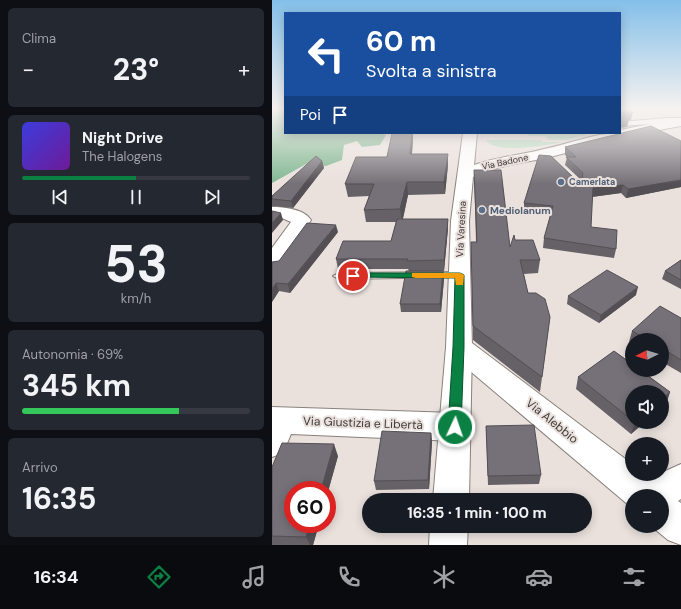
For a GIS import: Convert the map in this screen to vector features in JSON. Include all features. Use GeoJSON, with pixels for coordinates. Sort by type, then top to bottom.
{"type":"FeatureCollection","features":[{"type":"Feature","properties":{"kind":"main road","name":"Via Badone"},"geometry":{"type":"LineString","coordinates":[[466,174],[484,166],[553,153],[624,133]]}},
{"type":"Feature","properties":{"kind":"main road","name":"Via Badone"},"geometry":{"type":"LineString","coordinates":[[477,142],[524,153],[553,153]]}},
{"type":"Feature","properties":{"kind":"main road","name":"Via Varesina"},"geometry":{"type":"LineString","coordinates":[[451,493],[459,347],[460,221],[466,174],[477,142]]}},
{"type":"Feature","properties":{"kind":"main road"},"geometry":{"type":"LineString","coordinates":[[272,212],[285,213],[302,220],[272,263]]}},
{"type":"Feature","properties":{"kind":"main road","name":"Via Alebbio"},"geometry":{"type":"LineString","coordinates":[[459,347],[636,489]]}},
{"type":"Feature","properties":{"kind":"main road","name":"Via Giustizia e Libertà"},"geometry":{"type":"LineString","coordinates":[[275,428],[455,427]]}},
{"type":"Feature","properties":{"kind":"main road"},"geometry":{"type":"LineString","coordinates":[[665,489],[681,480]]}},
{"type":"Feature","properties":{"kind":"main road"},"geometry":{"type":"LineString","coordinates":[[669,516],[681,527]]}},
{"type":"Feature","properties":{"kind":"main road"},"geometry":{"type":"LineString","coordinates":[[448,545],[449,533]]}},
{"type":"Feature","properties":{"kind":"lane"},"geometry":{"type":"LineString","coordinates":[[339,276],[460,275]]}},
{"type":"Feature","properties":{"kind":"green space"},"geometry":{"type":"Polygon","coordinates":[[[272,133],[386,135],[380,145],[362,147],[357,141],[344,145],[342,160],[326,166],[308,163],[272,183],[272,133]]]}},
{"type":"Feature","properties":{"kind":"green space"},"geometry":{"type":"Polygon","coordinates":[[[527,134],[586,135],[567,140],[548,140],[546,136],[528,136],[527,134]]]}},
{"type":"Feature","properties":{"kind":"green space"},"geometry":{"type":"Polygon","coordinates":[[[486,140],[542,140],[542,142],[563,142],[534,147],[510,148],[491,145],[486,140]]]}},
{"type":"Feature","properties":{"kind":"building"},"geometry":{"type":"Polygon","coordinates":[[[621,133],[666,133],[681,141],[681,180],[628,189],[623,185],[593,188],[591,227],[617,230],[616,249],[544,238],[553,206],[524,203],[539,155],[551,156],[575,179],[582,179],[583,173],[566,157],[576,157],[565,147],[621,133]]]}},
{"type":"Feature","properties":{"kind":"building"},"geometry":{"type":"Polygon","coordinates":[[[392,134],[412,134],[410,154],[448,154],[444,182],[407,182],[400,209],[364,210],[374,184],[345,184],[356,157],[387,157],[392,134]]]}},
{"type":"Feature","properties":{"kind":"building"},"geometry":{"type":"Polygon","coordinates":[[[316,156],[322,161],[291,201],[272,199],[272,196],[316,156]]]}},
{"type":"Feature","properties":{"kind":"building"},"geometry":{"type":"Polygon","coordinates":[[[474,170],[501,170],[510,247],[514,235],[515,240],[533,240],[540,260],[520,260],[528,293],[536,293],[545,299],[550,317],[542,377],[473,326],[471,242],[477,242],[474,170]]]}},
{"type":"Feature","properties":{"kind":"building"},"geometry":{"type":"Polygon","coordinates":[[[272,211],[281,213],[272,223],[272,211]]]}},
{"type":"Feature","properties":{"kind":"building"},"geometry":{"type":"Polygon","coordinates":[[[397,219],[448,219],[444,260],[407,261],[408,259],[336,259],[343,241],[391,241],[397,219]]]}},
{"type":"Feature","properties":{"kind":"building"},"geometry":{"type":"Polygon","coordinates":[[[307,223],[336,225],[288,284],[276,283],[272,289],[272,262],[279,261],[307,223]]]}},
{"type":"Feature","properties":{"kind":"building"},"geometry":{"type":"Polygon","coordinates":[[[681,260],[681,280],[665,271],[681,260]]]}},
{"type":"Feature","properties":{"kind":"building"},"geometry":{"type":"Polygon","coordinates":[[[607,270],[638,287],[601,315],[568,296],[607,270]]]}},
{"type":"Feature","properties":{"kind":"building"},"geometry":{"type":"Polygon","coordinates":[[[406,271],[443,271],[440,304],[400,304],[406,271]]]}},
{"type":"Feature","properties":{"kind":"building"},"geometry":{"type":"Polygon","coordinates":[[[660,306],[681,318],[681,360],[669,352],[669,333],[636,333],[632,331],[660,306]]]}},
{"type":"Feature","properties":{"kind":"building"},"geometry":{"type":"Polygon","coordinates":[[[614,351],[625,359],[625,377],[650,377],[660,385],[625,385],[625,414],[578,377],[614,351]]]}},
{"type":"Feature","properties":{"kind":"building"},"geometry":{"type":"Polygon","coordinates":[[[534,425],[541,475],[488,476],[486,426],[534,425]]]}},
{"type":"Feature","properties":{"kind":"building"},"geometry":{"type":"Polygon","coordinates":[[[382,431],[431,433],[428,480],[374,481],[382,431]]]}},
{"type":"Feature","properties":{"kind":"building"},"geometry":{"type":"Polygon","coordinates":[[[282,443],[334,444],[324,481],[284,481],[284,533],[307,533],[306,537],[272,536],[272,467],[282,443]]]}},
{"type":"Feature","properties":{"kind":"slow traffic"},"geometry":{"type":"LineString","coordinates":[[416,275],[460,275],[460,283]]}},
{"type":"Feature","properties":{"kind":"place","name":"Camerlata"},"geometry":{"type":"Point","coordinates":[561,182]}},
{"type":"Feature","properties":{"kind":"place","name":"Mediolanum"},"geometry":{"type":"Point","coordinates":[482,210]}},
{"type":"Feature","properties":{"kind":"route"},"geometry":{"type":"LineString","coordinates":[[353,276],[460,275],[459,347],[455,427]]}}]}
